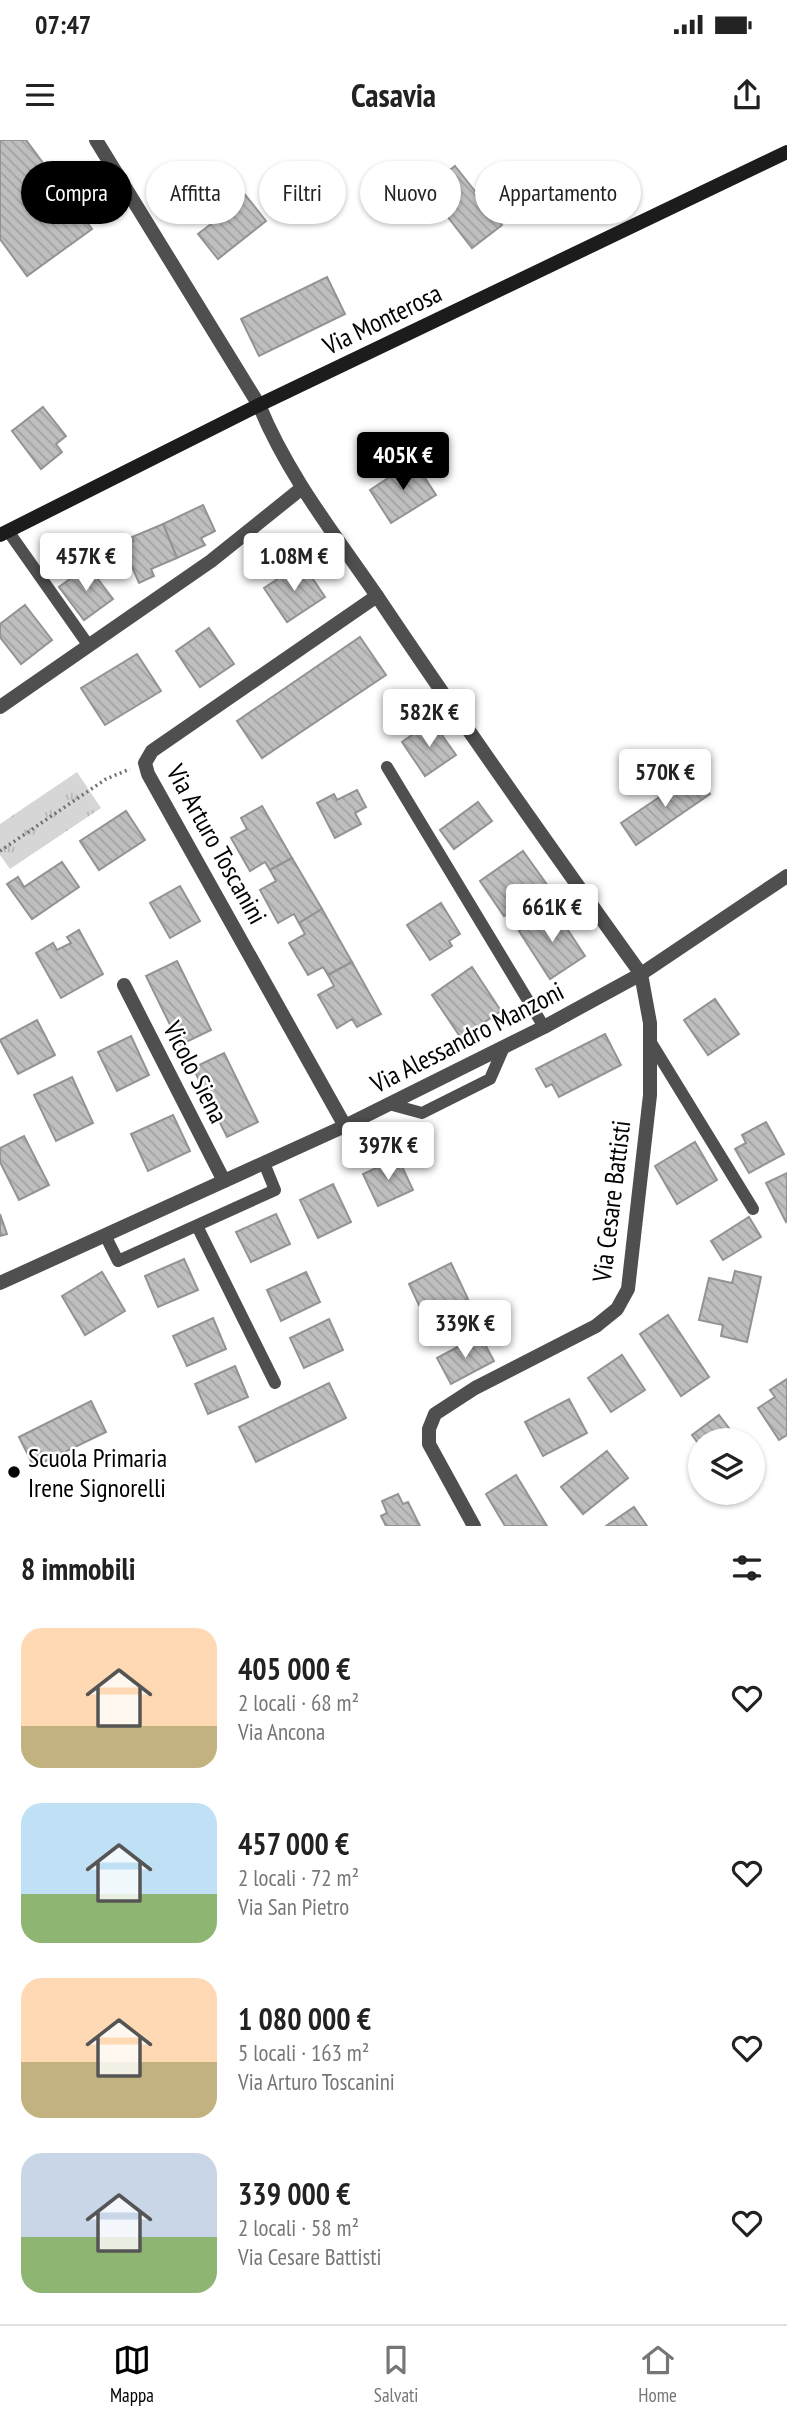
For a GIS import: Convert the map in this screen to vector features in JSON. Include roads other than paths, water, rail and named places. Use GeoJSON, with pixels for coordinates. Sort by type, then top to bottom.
{"type":"FeatureCollection","features":[{"type":"Feature","properties":{"kind":"main road","name":"Via Monterosa"},"geometry":{"type":"LineString","coordinates":[[4,533],[260,405],[787,152]]}},
{"type":"Feature","properties":{"kind":"street"},"geometry":{"type":"LineString","coordinates":[[96,140],[260,405],[276,445],[302,488],[452,709],[641,974]]}},
{"type":"Feature","properties":{"kind":"street"},"geometry":{"type":"LineString","coordinates":[[0,707],[211,561],[302,488]]}},
{"type":"Feature","properties":{"kind":"street","name":"Via Arturo Toscanini"},"geometry":{"type":"LineString","coordinates":[[345,1126],[148,774],[145,762],[152,751],[377,596]]}},
{"type":"Feature","properties":{"kind":"street","name":"Via Alessandro Manzoni"},"geometry":{"type":"LineString","coordinates":[[0,1283],[345,1126],[544,1027],[641,974],[787,876]]}},
{"type":"Feature","properties":{"kind":"street","name":"Via Cesare Battisti"},"geometry":{"type":"LineString","coordinates":[[474,1526],[429,1444],[429,1429],[435,1414],[475,1388],[596,1325],[617,1310],[628,1289],[650,1095],[650,1041],[641,974]]}},
{"type":"Feature","properties":{"kind":"street","name":"Vicolo Siena"},"geometry":{"type":"LineString","coordinates":[[124,985],[224,1181]]}},
{"type":"Feature","properties":{"kind":"lane"},"geometry":{"type":"LineString","coordinates":[[4,533],[89,646]]}},
{"type":"Feature","properties":{"kind":"lane"},"geometry":{"type":"LineString","coordinates":[[387,767],[544,1027]]}},
{"type":"Feature","properties":{"kind":"lane"},"geometry":{"type":"LineString","coordinates":[[650,1041],[753,1209]]}},
{"type":"Feature","properties":{"kind":"lane"},"geometry":{"type":"LineString","coordinates":[[389,1104],[422,1113],[490,1079],[504,1046]]}},
{"type":"Feature","properties":{"kind":"lane"},"geometry":{"type":"LineString","coordinates":[[106,1235],[118,1261],[197,1226],[275,1189],[264,1163]]}},
{"type":"Feature","properties":{"kind":"lane"},"geometry":{"type":"LineString","coordinates":[[197,1226],[275,1383]]}},
{"type":"Feature","properties":{"kind":"place","name":"Scuola Primaria Irene Signorelli"},"geometry":{"type":"Point","coordinates":[14,1472]}}]}
